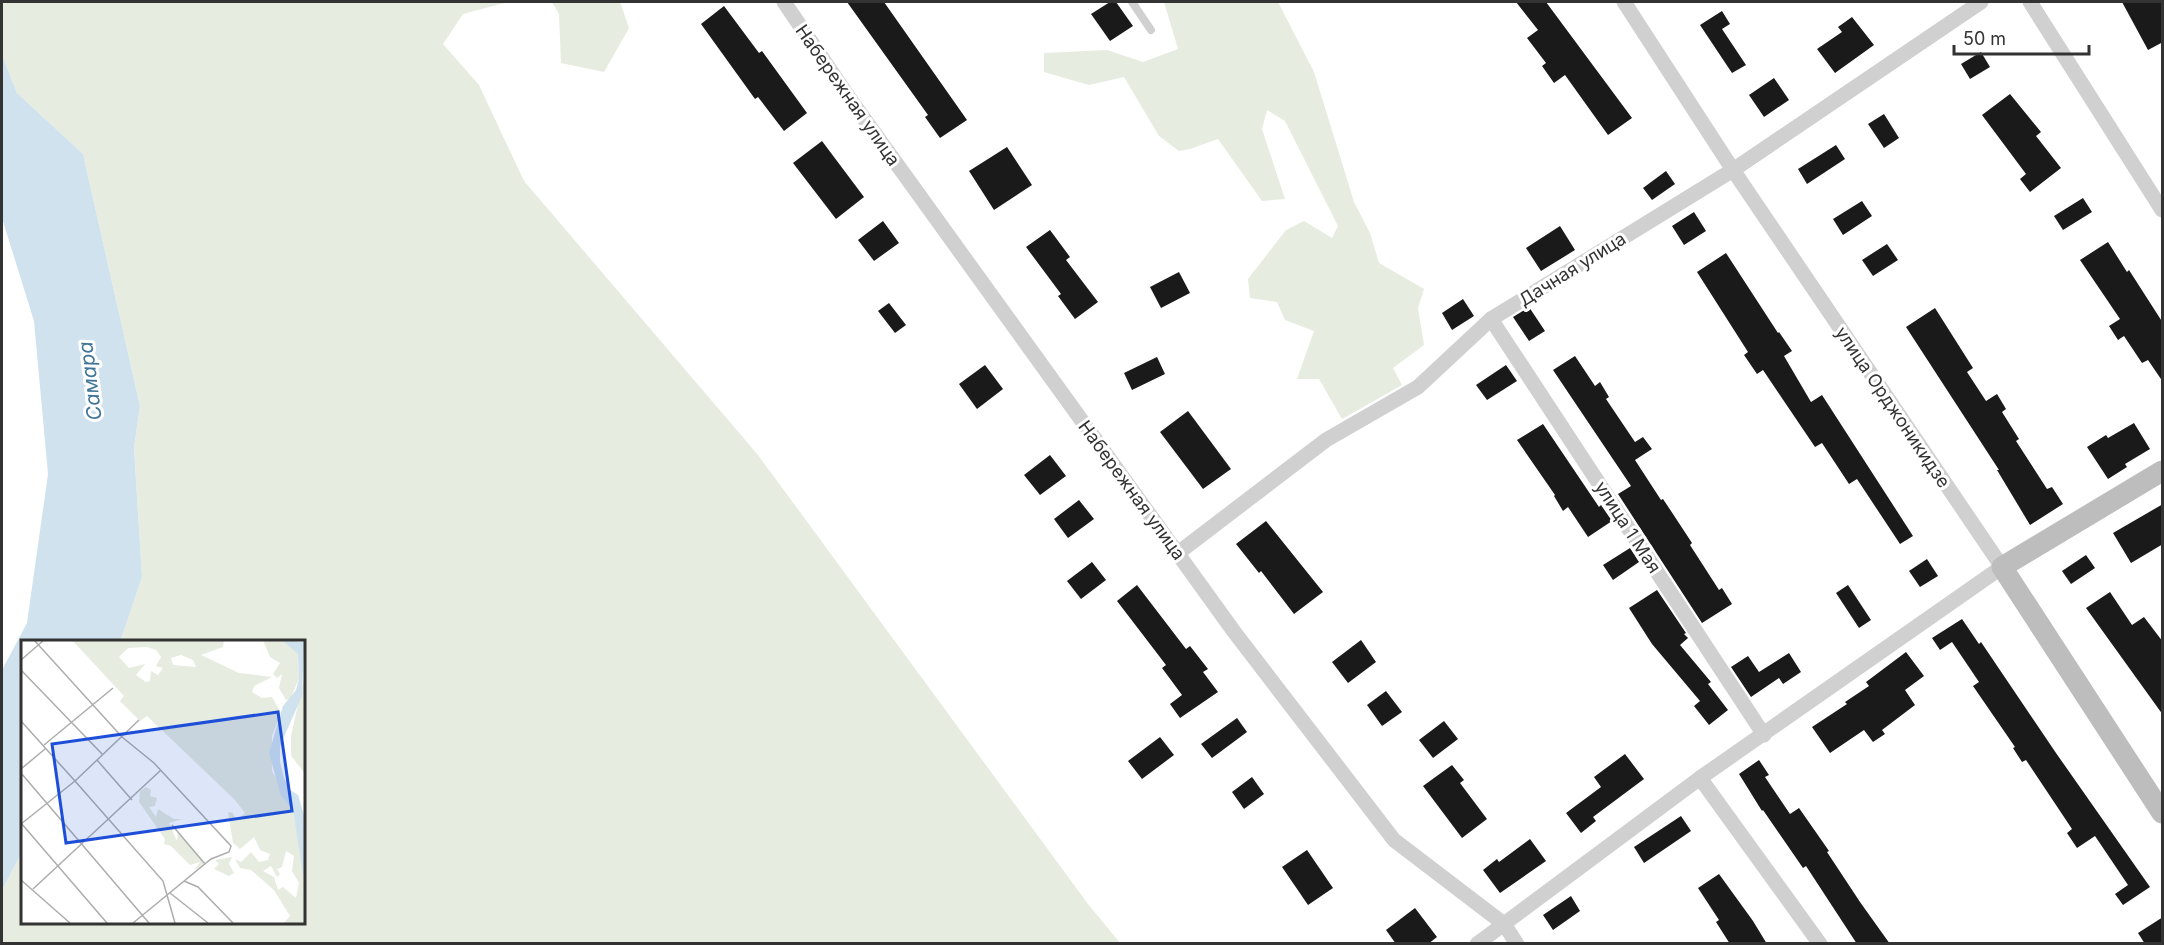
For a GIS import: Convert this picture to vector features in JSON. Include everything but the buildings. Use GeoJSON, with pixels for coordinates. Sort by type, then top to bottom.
{"type":"FeatureCollection","features":[{"type":"Feature","properties":{"kind":"main road"},"geometry":{"type":"LineString","coordinates":[[2002,567],[2163,471]]}},
{"type":"Feature","properties":{"kind":"main road","name":"улица Орджоникидзе"},"geometry":{"type":"LineString","coordinates":[[2002,567],[2163,813]]}},
{"type":"Feature","properties":{"kind":"street","name":"Набережная улица"},"geometry":{"type":"LineString","coordinates":[[784,2],[852,102],[1235,633],[1394,840],[1504,924],[1517,944]]}},
{"type":"Feature","properties":{"kind":"street","name":"улица Орджоникидзе"},"geometry":{"type":"LineString","coordinates":[[1624,2],[1733,170],[2002,567]]}},
{"type":"Feature","properties":{"kind":"street","name":"Дачная улица"},"geometry":{"type":"LineString","coordinates":[[1178,554],[1326,440],[1418,387],[1491,319],[1733,170],[1981,2]]}},
{"type":"Feature","properties":{"kind":"street"},"geometry":{"type":"LineString","coordinates":[[2030,2],[2163,210]]}},
{"type":"Feature","properties":{"kind":"street","name":"улица 1 Мая"},"geometry":{"type":"LineString","coordinates":[[1491,319],[1764,735]]}},
{"type":"Feature","properties":{"kind":"street"},"geometry":{"type":"LineString","coordinates":[[1477,944],[1700,778],[2002,567]]}},
{"type":"Feature","properties":{"kind":"street"},"geometry":{"type":"LineString","coordinates":[[1700,778],[1820,944]]}},
{"type":"Feature","properties":{"kind":"lane"},"geometry":{"type":"LineString","coordinates":[[1132,2],[1151,30]]}},
{"type":"Feature","properties":{"kind":"shaded area"},"geometry":{"type":"Polygon","coordinates":[[[2,2],[508,2],[463,14],[443,44],[479,85],[524,181],[758,455],[1088,904],[1120,943],[2,943],[2,890],[21,854],[21,924],[304,924],[304,640],[121,640],[142,577],[134,448],[140,406],[83,154],[17,93],[2,55],[2,2]]]}},
{"type":"Feature","properties":{"kind":"shaded area"},"geometry":{"type":"Polygon","coordinates":[[[552,2],[620,2],[629,28],[604,72],[561,63],[559,14],[552,2]]]}},
{"type":"Feature","properties":{"kind":"shaded area"},"geometry":{"type":"Polygon","coordinates":[[[1164,2],[1278,2],[1314,72],[1354,202],[1370,233],[1379,263],[1424,289],[1418,308],[1424,345],[1393,368],[1402,385],[1342,419],[1319,379],[1297,379],[1314,331],[1285,320],[1277,302],[1250,298],[1248,279],[1286,230],[1304,221],[1332,238],[1338,226],[1285,121],[1267,110],[1262,129],[1285,199],[1262,201],[1218,139],[1179,151],[1159,136],[1124,77],[1089,85],[1044,72],[1044,53],[1107,50],[1143,62],[1178,49],[1164,2]]]}},
{"type":"Feature","properties":{"kind":"water","name":"Самара"},"geometry":{"type":"Polygon","coordinates":[[[2,55],[17,93],[83,154],[140,406],[134,448],[142,577],[121,640],[21,640],[21,854],[2,890],[2,670],[27,623],[48,474],[34,321],[2,218],[2,55]]]}}]}
